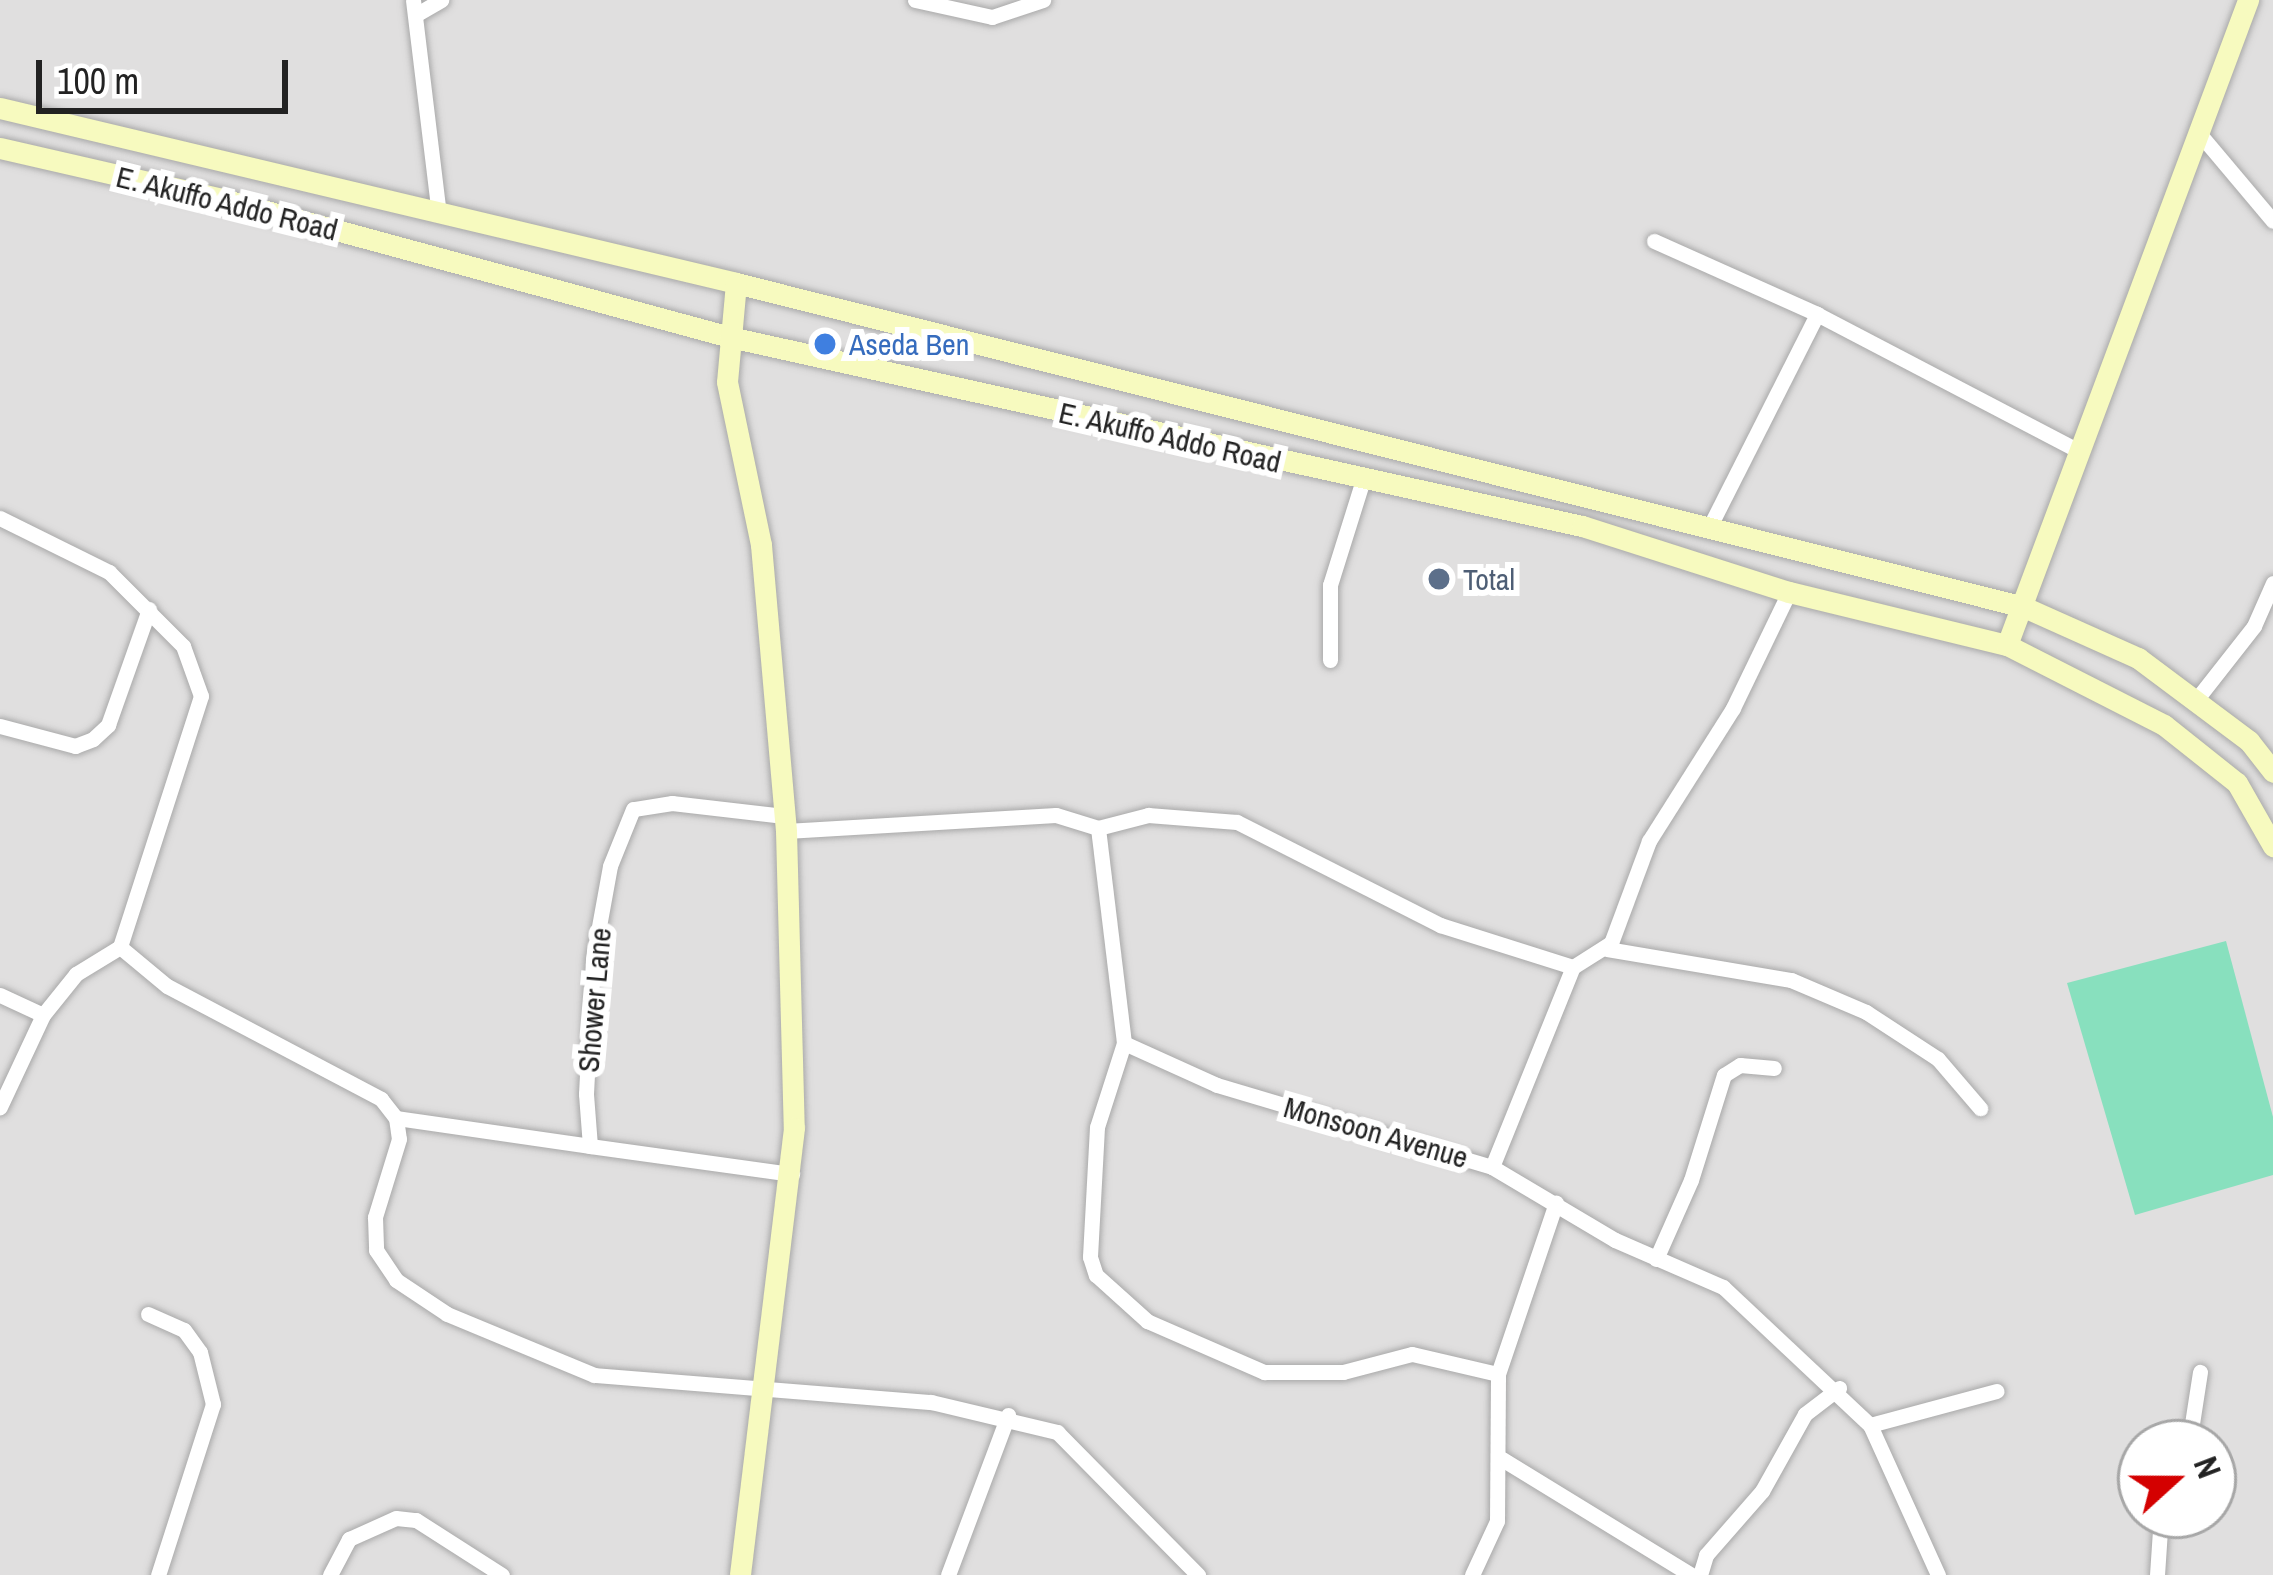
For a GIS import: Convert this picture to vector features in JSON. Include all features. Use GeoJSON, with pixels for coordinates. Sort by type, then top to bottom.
{"type":"FeatureCollection","features":[{"type":"Feature","properties":{"kind":"main road"},"geometry":{"type":"LineString","coordinates":[[2007,645],[2024,608],[2075,449],[2248,0]]}},
{"type":"Feature","properties":{"kind":"main road","name":"E. Akuffo Addo Road"},"geometry":{"type":"LineString","coordinates":[[0,107],[736,283],[2024,608],[2138,658],[2249,741],[2273,772]]}},
{"type":"Feature","properties":{"kind":"main road","name":"E. Akuffo Addo Road"},"geometry":{"type":"LineString","coordinates":[[0,148],[429,255],[730,337],[1582,526],[1790,592],[2007,645],[2164,724],[2237,783],[2273,845]]}},
{"type":"Feature","properties":{"kind":"main road"},"geometry":{"type":"LineString","coordinates":[[429,255],[439,214]]}},
{"type":"Feature","properties":{"kind":"main road"},"geometry":{"type":"LineString","coordinates":[[736,283],[727,382],[761,545],[785,824],[792,1174],[740,1575]]}},
{"type":"Feature","properties":{"kind":"street"},"geometry":{"type":"LineString","coordinates":[[439,214],[415,7],[441,0]]}},
{"type":"Feature","properties":{"kind":"street"},"geometry":{"type":"LineString","coordinates":[[915,0],[992,17],[1043,0]]}},
{"type":"Feature","properties":{"kind":"street"},"geometry":{"type":"LineString","coordinates":[[2198,132],[2273,220]]}},
{"type":"Feature","properties":{"kind":"street"},"geometry":{"type":"LineString","coordinates":[[1654,241],[1817,314],[2075,449]]}},
{"type":"Feature","properties":{"kind":"street"},"geometry":{"type":"LineString","coordinates":[[1708,530],[1817,314]]}},
{"type":"Feature","properties":{"kind":"street"},"geometry":{"type":"LineString","coordinates":[[1330,660],[1330,585],[1363,480]]}},
{"type":"Feature","properties":{"kind":"street"},"geometry":{"type":"LineString","coordinates":[[0,518],[109,572],[183,646],[201,696],[120,947],[76,974],[43,1016],[0,1107]]}},
{"type":"Feature","properties":{"kind":"street"},"geometry":{"type":"LineString","coordinates":[[2196,700],[2254,626],[2273,583]]}},
{"type":"Feature","properties":{"kind":"street"},"geometry":{"type":"LineString","coordinates":[[1607,949],[1649,841],[1733,708],[1790,592]]}},
{"type":"Feature","properties":{"kind":"street"},"geometry":{"type":"LineString","coordinates":[[0,726],[75,746],[93,739],[108,725],[149,608]]}},
{"type":"Feature","properties":{"kind":"street","name":"Shower Lane"},"geometry":{"type":"LineString","coordinates":[[590,1146],[592,960],[621,826],[650,803],[785,824]]}},
{"type":"Feature","properties":{"kind":"street"},"geometry":{"type":"LineString","coordinates":[[785,824],[1056,815],[1098,828],[1148,815],[1237,822],[1440,925],[1573,967],[1607,949],[1791,980],[1866,1012],[1938,1059],[1980,1108]]}},
{"type":"Feature","properties":{"kind":"street"},"geometry":{"type":"LineString","coordinates":[[1098,828],[1124,1043],[1097,1127],[1090,1257],[1096,1275],[1134,1310],[1183,1342],[1264,1372],[1343,1372],[1412,1354],[1498,1374]]}},
{"type":"Feature","properties":{"kind":"street"},"geometry":{"type":"LineString","coordinates":[[120,947],[167,986],[357,1084],[396,1118],[792,1174]]}},
{"type":"Feature","properties":{"kind":"street","name":"Monsoon Avenue"},"geometry":{"type":"LineString","coordinates":[[1124,1043],[1217,1085],[1492,1166],[1573,967]]}},
{"type":"Feature","properties":{"kind":"street"},"geometry":{"type":"LineString","coordinates":[[0,995],[43,1016]]}},
{"type":"Feature","properties":{"kind":"street"},"geometry":{"type":"LineString","coordinates":[[1656,1259],[1691,1180],[1724,1075],[1740,1065],[1774,1068]]}},
{"type":"Feature","properties":{"kind":"street"},"geometry":{"type":"LineString","coordinates":[[396,1118],[399,1139],[375,1217],[376,1250],[396,1280],[500,1340],[595,1375],[768,1387],[1008,1415],[1057,1432],[1090,1458],[1198,1575]]}},
{"type":"Feature","properties":{"kind":"street"},"geometry":{"type":"LineString","coordinates":[[1492,1166],[1656,1259],[1723,1287],[1839,1388],[1870,1425],[1937,1575]]}},
{"type":"Feature","properties":{"kind":"street"},"geometry":{"type":"LineString","coordinates":[[1472,1575],[1497,1521],[1502,1460],[1498,1374],[1556,1202]]}},
{"type":"Feature","properties":{"kind":"street"},"geometry":{"type":"LineString","coordinates":[[148,1314],[184,1330],[200,1352],[214,1404],[158,1575]]}},
{"type":"Feature","properties":{"kind":"street"},"geometry":{"type":"LineString","coordinates":[[2193,1419],[2200,1372]]}},
{"type":"Feature","properties":{"kind":"street"},"geometry":{"type":"LineString","coordinates":[[1700,1575],[1706,1555],[1762,1491],[1805,1414],[1839,1388]]}},
{"type":"Feature","properties":{"kind":"street"},"geometry":{"type":"LineString","coordinates":[[1870,1425],[1997,1391]]}},
{"type":"Feature","properties":{"kind":"street"},"geometry":{"type":"LineString","coordinates":[[948,1575],[1008,1415]]}},
{"type":"Feature","properties":{"kind":"street"},"geometry":{"type":"LineString","coordinates":[[1502,1460],[1691,1575]]}},
{"type":"Feature","properties":{"kind":"street"},"geometry":{"type":"LineString","coordinates":[[330,1575],[349,1539],[396,1518],[416,1520],[502,1575]]}},
{"type":"Feature","properties":{"kind":"street"},"geometry":{"type":"LineString","coordinates":[[2157,1575],[2160,1539]]}},
{"type":"Feature","properties":{"kind":"shaded area"},"geometry":{"type":"Polygon","coordinates":[[[0,0],[2273,0],[2273,1575],[0,1575],[0,0]]]}},
{"type":"Feature","properties":{"kind":"green space"},"geometry":{"type":"Polygon","coordinates":[[[2226,941],[2273,1117],[2273,1175],[2135,1215],[2067,983],[2226,941]]]}},
{"type":"Feature","properties":{"kind":"place","name":"Aseda Ben"},"geometry":{"type":"Point","coordinates":[825,344]}},
{"type":"Feature","properties":{"kind":"place","name":"Total"},"geometry":{"type":"Point","coordinates":[1439,579]}}]}
